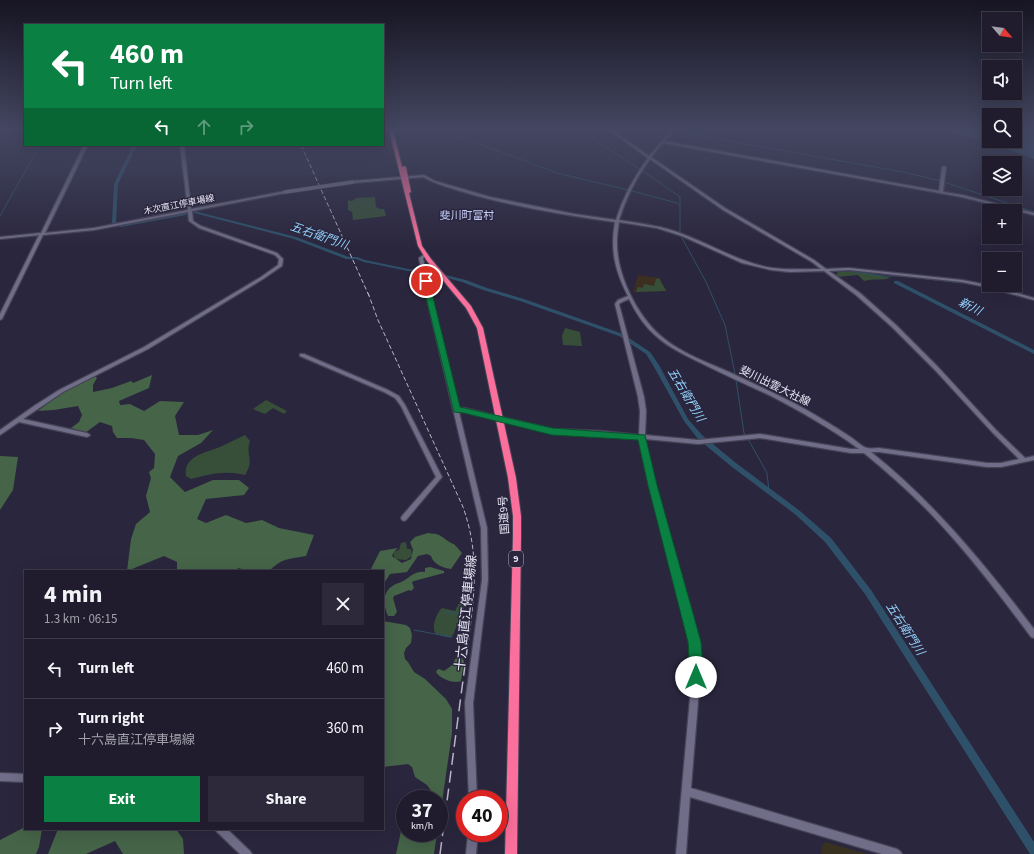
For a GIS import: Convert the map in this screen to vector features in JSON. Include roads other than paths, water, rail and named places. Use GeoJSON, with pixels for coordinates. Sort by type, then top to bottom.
{"type":"FeatureCollection","features":[{"type":"Feature","properties":{"kind":"highway","name":"国道9号"},"geometry":{"type":"LineString","coordinates":[[403,170],[405,177]]}},
{"type":"Feature","properties":{"kind":"highway","name":"国道9号"},"geometry":{"type":"LineString","coordinates":[[403,170],[408,200],[420,246],[469,307],[480,328],[498,419],[512,478],[517,516],[511,854]]}},
{"type":"Feature","properties":{"kind":"street"},"geometry":{"type":"LineString","coordinates":[[0,319],[73,170]]}},
{"type":"Feature","properties":{"kind":"street"},"geometry":{"type":"LineString","coordinates":[[0,433],[61,391],[146,348],[280,266],[281,259],[276,254],[194,224],[190,217],[185,170]]}},
{"type":"Feature","properties":{"kind":"street","name":"斐川出雲大社線"},"geometry":{"type":"LineString","coordinates":[[641,170],[626,197],[618,221],[615,247],[620,272],[630,297],[646,323],[654,332],[678,349],[807,412],[831,426],[894,473],[936,513],[1034,635]]}},
{"type":"Feature","properties":{"kind":"street"},"geometry":{"type":"LineString","coordinates":[[667,170],[724,209],[777,239],[858,294],[894,326],[936,368],[994,431],[1024,460]]}},
{"type":"Feature","properties":{"kind":"street"},"geometry":{"type":"LineString","coordinates":[[817,170],[941,192],[1034,214]]}},
{"type":"Feature","properties":{"kind":"street"},"geometry":{"type":"LineString","coordinates":[[941,192],[944,170]]}},
{"type":"Feature","properties":{"kind":"street","name":"木次直江停車場線"},"geometry":{"type":"LineString","coordinates":[[0,238],[94,229],[285,192],[353,182],[424,176],[443,185],[489,198],[574,215],[654,226],[672,231],[756,266],[790,271],[849,269],[962,282],[991,287],[1034,299]]}},
{"type":"Feature","properties":{"kind":"street","name":"十六島直江停車場線"},"geometry":{"type":"LineString","coordinates":[[426,255],[420,258],[483,520],[486,547],[485,580],[470,703],[472,790]]}},
{"type":"Feature","properties":{"kind":"street"},"geometry":{"type":"LineString","coordinates":[[630,297],[620,301],[617,304],[641,396],[643,411],[642,437],[652,485],[695,642],[697,666],[681,854]]}},
{"type":"Feature","properties":{"kind":"street"},"geometry":{"type":"LineString","coordinates":[[302,355],[397,397],[439,477],[404,518]]}},
{"type":"Feature","properties":{"kind":"street"},"geometry":{"type":"LineString","coordinates":[[457,410],[464,410],[498,419],[565,433],[601,433],[701,443],[760,436],[852,451],[879,450],[974,464],[1001,465],[1034,458]]}},
{"type":"Feature","properties":{"kind":"street"},"geometry":{"type":"LineString","coordinates":[[18,420],[87,435]]}},
{"type":"Feature","properties":{"kind":"street"},"geometry":{"type":"LineString","coordinates":[[0,777],[24,778]]}},
{"type":"Feature","properties":{"kind":"street"},"geometry":{"type":"LineString","coordinates":[[686,791],[897,854]]}},
{"type":"Feature","properties":{"kind":"street"},"geometry":{"type":"LineString","coordinates":[[221,830],[247,854]]}},
{"type":"Feature","properties":{"kind":"street"},"geometry":{"type":"LineString","coordinates":[[471,854],[472,842]]}},
{"type":"Feature","properties":{"kind":"waterway"},"geometry":{"type":"LineString","coordinates":[[0,216],[26,170]]}},
{"type":"Feature","properties":{"kind":"waterway","name":"五右衛門川"},"geometry":{"type":"LineString","coordinates":[[117,224],[114,223],[116,184],[123,170]]}},
{"type":"Feature","properties":{"kind":"waterway"},"geometry":{"type":"LineString","coordinates":[[549,170],[628,190]]}},
{"type":"Feature","properties":{"kind":"waterway"},"geometry":{"type":"LineString","coordinates":[[891,170],[941,181]]}},
{"type":"Feature","properties":{"kind":"waterway"},"geometry":{"type":"LineString","coordinates":[[643,171],[680,197],[680,206]]}},
{"type":"Feature","properties":{"kind":"waterway"},"geometry":{"type":"LineString","coordinates":[[944,182],[1034,212]]}},
{"type":"Feature","properties":{"kind":"waterway"},"geometry":{"type":"LineString","coordinates":[[632,191],[677,203],[680,206]]}},
{"type":"Feature","properties":{"kind":"waterway"},"geometry":{"type":"LineString","coordinates":[[680,206],[680,233]]}},
{"type":"Feature","properties":{"kind":"waterway","name":"五右衛門川"},"geometry":{"type":"LineString","coordinates":[[195,212],[295,238],[348,258],[357,258],[364,261],[408,270],[429,272],[464,281],[621,335],[648,353],[686,420],[700,437],[734,465],[798,513],[828,540],[868,592],[1034,851]]}},
{"type":"Feature","properties":{"kind":"waterway","name":"五右衛門川"},"geometry":{"type":"LineString","coordinates":[[121,226],[185,214]]}},
{"type":"Feature","properties":{"kind":"waterway"},"geometry":{"type":"LineString","coordinates":[[769,234],[801,252]]}},
{"type":"Feature","properties":{"kind":"waterway"},"geometry":{"type":"LineString","coordinates":[[681,236],[706,282],[725,325],[735,374]]}},
{"type":"Feature","properties":{"kind":"waterway"},"geometry":{"type":"LineString","coordinates":[[822,266],[828,269]]}},
{"type":"Feature","properties":{"kind":"waterway"},"geometry":{"type":"LineString","coordinates":[[833,271],[848,271],[883,276],[900,276],[971,284]]}},
{"type":"Feature","properties":{"kind":"waterway","name":"新川"},"geometry":{"type":"LineString","coordinates":[[896,282],[1034,352]]}},
{"type":"Feature","properties":{"kind":"waterway"},"geometry":{"type":"LineString","coordinates":[[1026,295],[1034,298]]}},
{"type":"Feature","properties":{"kind":"waterway"},"geometry":{"type":"LineString","coordinates":[[736,380],[744,433],[746,436]]}},
{"type":"Feature","properties":{"kind":"waterway"},"geometry":{"type":"LineString","coordinates":[[748,439],[767,473],[769,491]]}},
{"type":"Feature","properties":{"kind":"waterway"},"geometry":{"type":"LineString","coordinates":[[443,614],[445,612],[459,614],[465,602]]}},
{"type":"Feature","properties":{"kind":"waterway"},"geometry":{"type":"LineString","coordinates":[[414,630],[446,636]]}},
{"type":"Feature","properties":{"kind":"waterway"},"geometry":{"type":"LineString","coordinates":[[441,635],[446,636]]}},
{"type":"Feature","properties":{"kind":"waterway"},"geometry":{"type":"LineString","coordinates":[[446,636],[451,637]]}},
{"type":"Feature","properties":{"kind":"railway"},"geometry":{"type":"LineString","coordinates":[[312,170],[369,296]]}},
{"type":"Feature","properties":{"kind":"railway"},"geometry":{"type":"LineString","coordinates":[[369,296],[378,320],[463,507],[468,524],[474,555],[474,587],[469,636]]}},
{"type":"Feature","properties":{"kind":"railway"},"geometry":{"type":"LineString","coordinates":[[440,854],[469,635]]}},
{"type":"Feature","properties":{"kind":"district","name":"斐川町富村"},"geometry":{"type":"Point","coordinates":[467,215]}}]}
